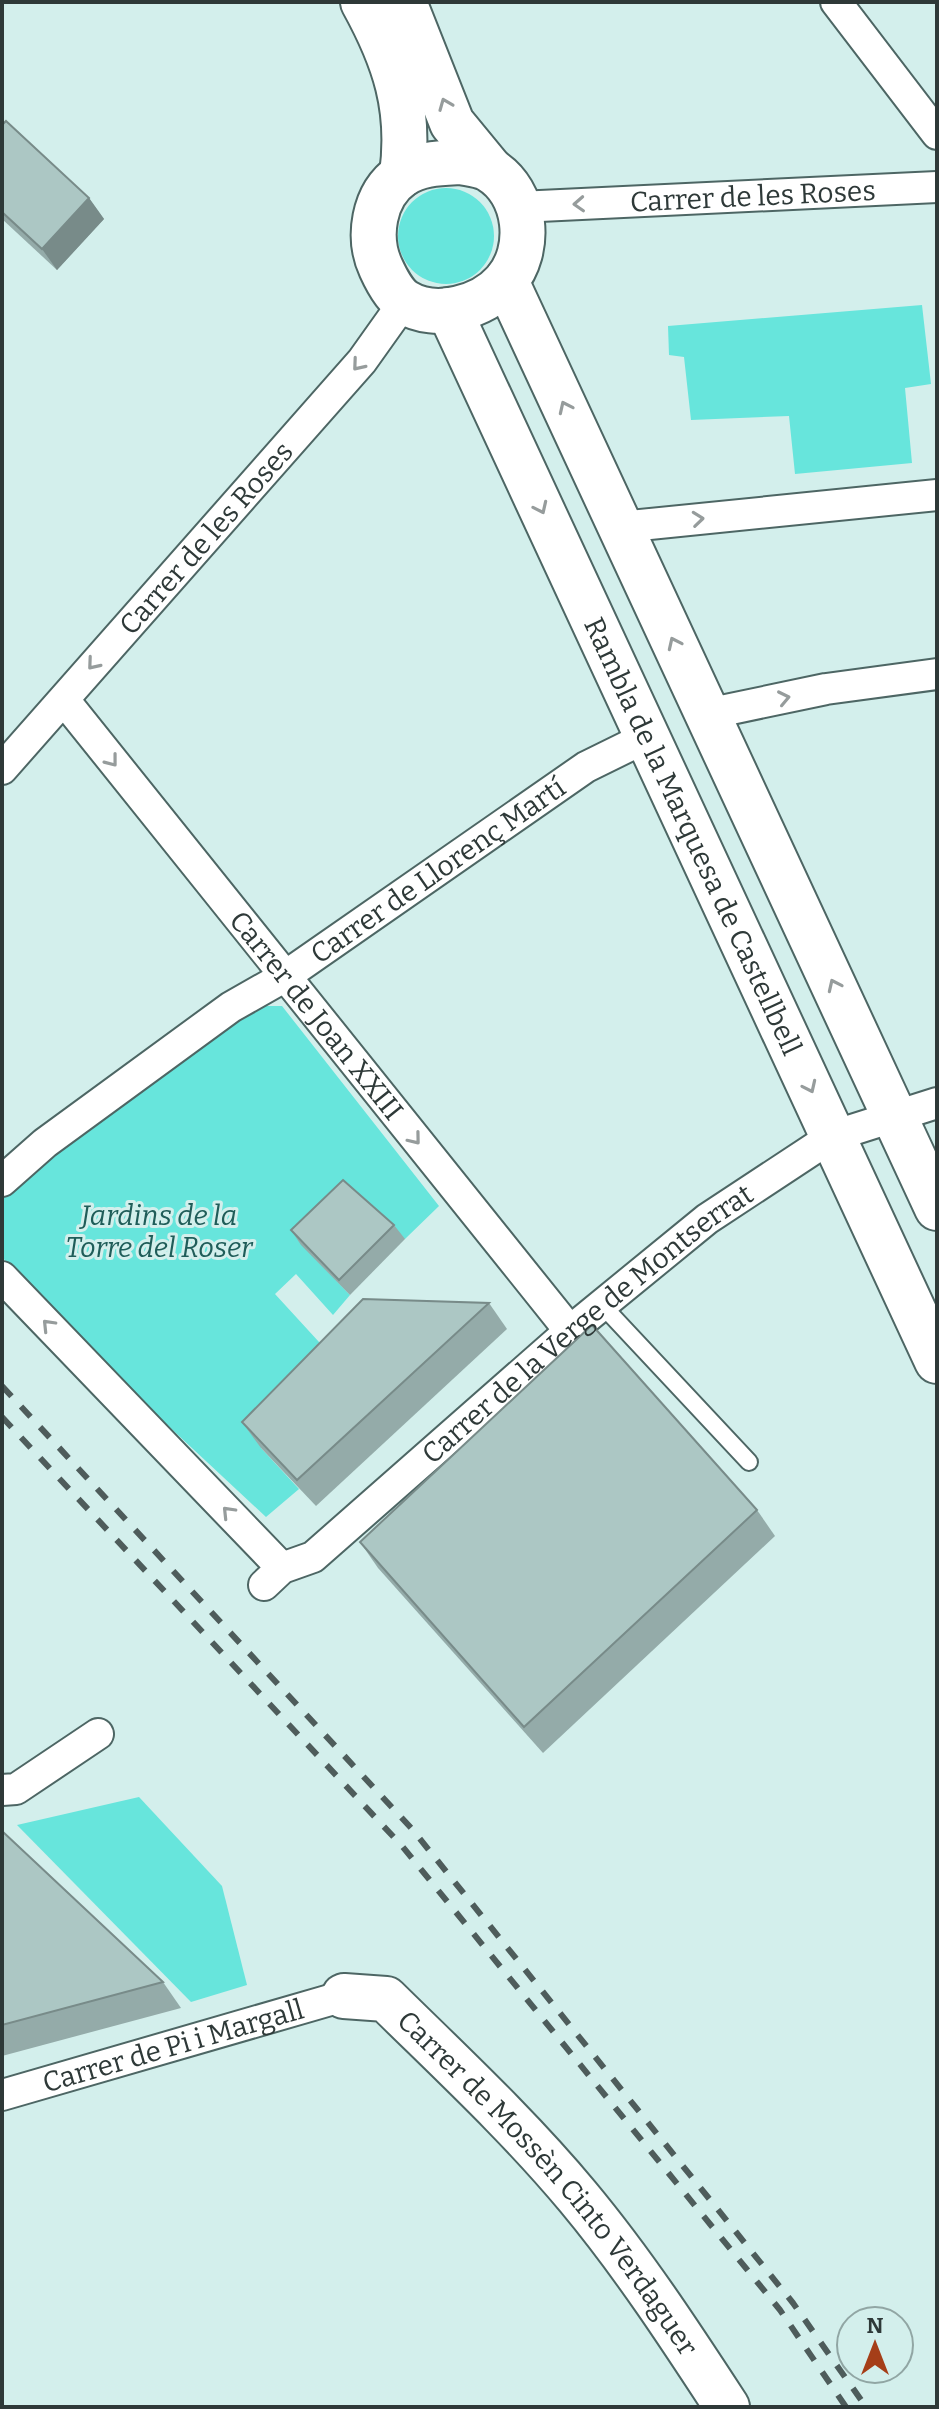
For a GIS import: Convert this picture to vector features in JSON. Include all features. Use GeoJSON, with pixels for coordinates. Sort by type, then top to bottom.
{"type":"FeatureCollection","features":[{"type":"Feature","properties":{"kind":"street"},"geometry":{"type":"LineString","coordinates":[[363,2],[387,54],[406,114],[407,137],[402,175]]}},
{"type":"Feature","properties":{"kind":"street"},"geometry":{"type":"LineString","coordinates":[[404,2],[452,123],[489,168],[507,184],[519,207],[523,233],[520,257],[506,281],[468,307],[428,310],[404,302],[386,278],[375,254],[373,228],[384,195],[402,175],[426,165],[461,162],[489,168]]}},
{"type":"Feature","properties":{"kind":"street"},"geometry":{"type":"LineString","coordinates":[[836,2],[937,134]]}},
{"type":"Feature","properties":{"kind":"street","name":"Carrer de les Roses"},"geometry":{"type":"LineString","coordinates":[[519,207],[937,187]]}},
{"type":"Feature","properties":{"kind":"street"},"geometry":{"type":"LineString","coordinates":[[506,281],[937,1208]]}},
{"type":"Feature","properties":{"kind":"street","name":"Carrer de les Roses"},"geometry":{"type":"LineString","coordinates":[[2,769],[362,361],[404,302]]}},
{"type":"Feature","properties":{"kind":"street","name":"Rambla de la Marquesa de Castellbell"},"geometry":{"type":"LineString","coordinates":[[449,310],[937,1361]]}},
{"type":"Feature","properties":{"kind":"street"},"geometry":{"type":"LineString","coordinates":[[620,527],[937,495]]}},
{"type":"Feature","properties":{"kind":"street"},"geometry":{"type":"LineString","coordinates":[[707,714],[826,689],[937,674]]}},
{"type":"Feature","properties":{"kind":"street","name":"Carrer de Joan XXIII"},"geometry":{"type":"LineString","coordinates":[[64,700],[570,1331]]}},
{"type":"Feature","properties":{"kind":"street","name":"Carrer de Llorenç Martí"},"geometry":{"type":"LineString","coordinates":[[2,1181],[45,1143],[231,1007],[284,977],[586,767],[647,737]]}},
{"type":"Feature","properties":{"kind":"street","name":"Carrer de la Verge de Montserrat"},"geometry":{"type":"LineString","coordinates":[[2,1277],[273,1577],[313,1557],[570,1331],[707,1219],[833,1136],[937,1103]]}},
{"type":"Feature","properties":{"kind":"street"},"geometry":{"type":"LineString","coordinates":[[2,1790],[16,1789],[98,1734]]}},
{"type":"Feature","properties":{"kind":"street","name":"Carrer de Pi i Margall"},"geometry":{"type":"LineString","coordinates":[[2,2095],[344,1996]]}},
{"type":"Feature","properties":{"kind":"street","name":"Carrer de Mossèn Cinto Verdaguer"},"geometry":{"type":"LineString","coordinates":[[344,1996],[386,1999],[506,2118],[576,2195],[636,2270],[727,2407]]}},
{"type":"Feature","properties":{"kind":"lane"},"geometry":{"type":"LineString","coordinates":[[602,1305],[749,1462]]}},
{"type":"Feature","properties":{"kind":"green space"},"geometry":{"type":"Polygon","coordinates":[[[446,188],[464,192],[480,202],[490,218],[494,236],[490,254],[480,270],[464,280],[446,284],[428,280],[412,270],[402,254],[398,236],[402,218],[412,202],[428,192],[446,188]]]}},
{"type":"Feature","properties":{"kind":"green space"},"geometry":{"type":"Polygon","coordinates":[[[922,305],[931,384],[905,388],[912,463],[795,474],[789,416],[691,420],[684,357],[669,355],[668,326],[922,305]]]}},
{"type":"Feature","properties":{"kind":"green space","name":"Jardins de la Torre del Roser"},"geometry":{"type":"Polygon","coordinates":[[[254,1006],[282,1006],[439,1206],[405,1239],[302,1245],[350,1295],[333,1315],[296,1274],[275,1294],[341,1366],[261,1448],[299,1489],[266,1517],[89,1352],[2,1257],[2,1188],[254,1006]]]}},
{"type":"Feature","properties":{"kind":"green space"},"geometry":{"type":"Polygon","coordinates":[[[139,1797],[222,1886],[247,1985],[191,2002],[17,1825],[139,1797]]]}},
{"type":"Feature","properties":{"kind":"building"},"geometry":{"type":"Polygon","coordinates":[[[6,121],[89,198],[42,249],[2,212],[2,125],[6,121]]]}},
{"type":"Feature","properties":{"kind":"building"},"geometry":{"type":"Polygon","coordinates":[[[343,1180],[394,1225],[339,1280],[291,1230],[343,1180]]]}},
{"type":"Feature","properties":{"kind":"building"},"geometry":{"type":"Polygon","coordinates":[[[363,1299],[489,1303],[297,1480],[242,1422],[363,1299]]]}},
{"type":"Feature","properties":{"kind":"building"},"geometry":{"type":"Polygon","coordinates":[[[592,1325],[757,1510],[524,1727],[360,1542],[592,1325]]]}},
{"type":"Feature","properties":{"kind":"building"},"geometry":{"type":"Polygon","coordinates":[[[2,1831],[163,1982],[2,2025],[2,1831]]]}},
{"type":"Feature","properties":{"kind":"railway"},"geometry":{"type":"LineString","coordinates":[[2,1386],[412,1829],[793,2303],[866,2407]]}},
{"type":"Feature","properties":{"kind":"railway"},"geometry":{"type":"LineString","coordinates":[[2,1417],[402,1846],[780,2310],[846,2407]]}}]}
